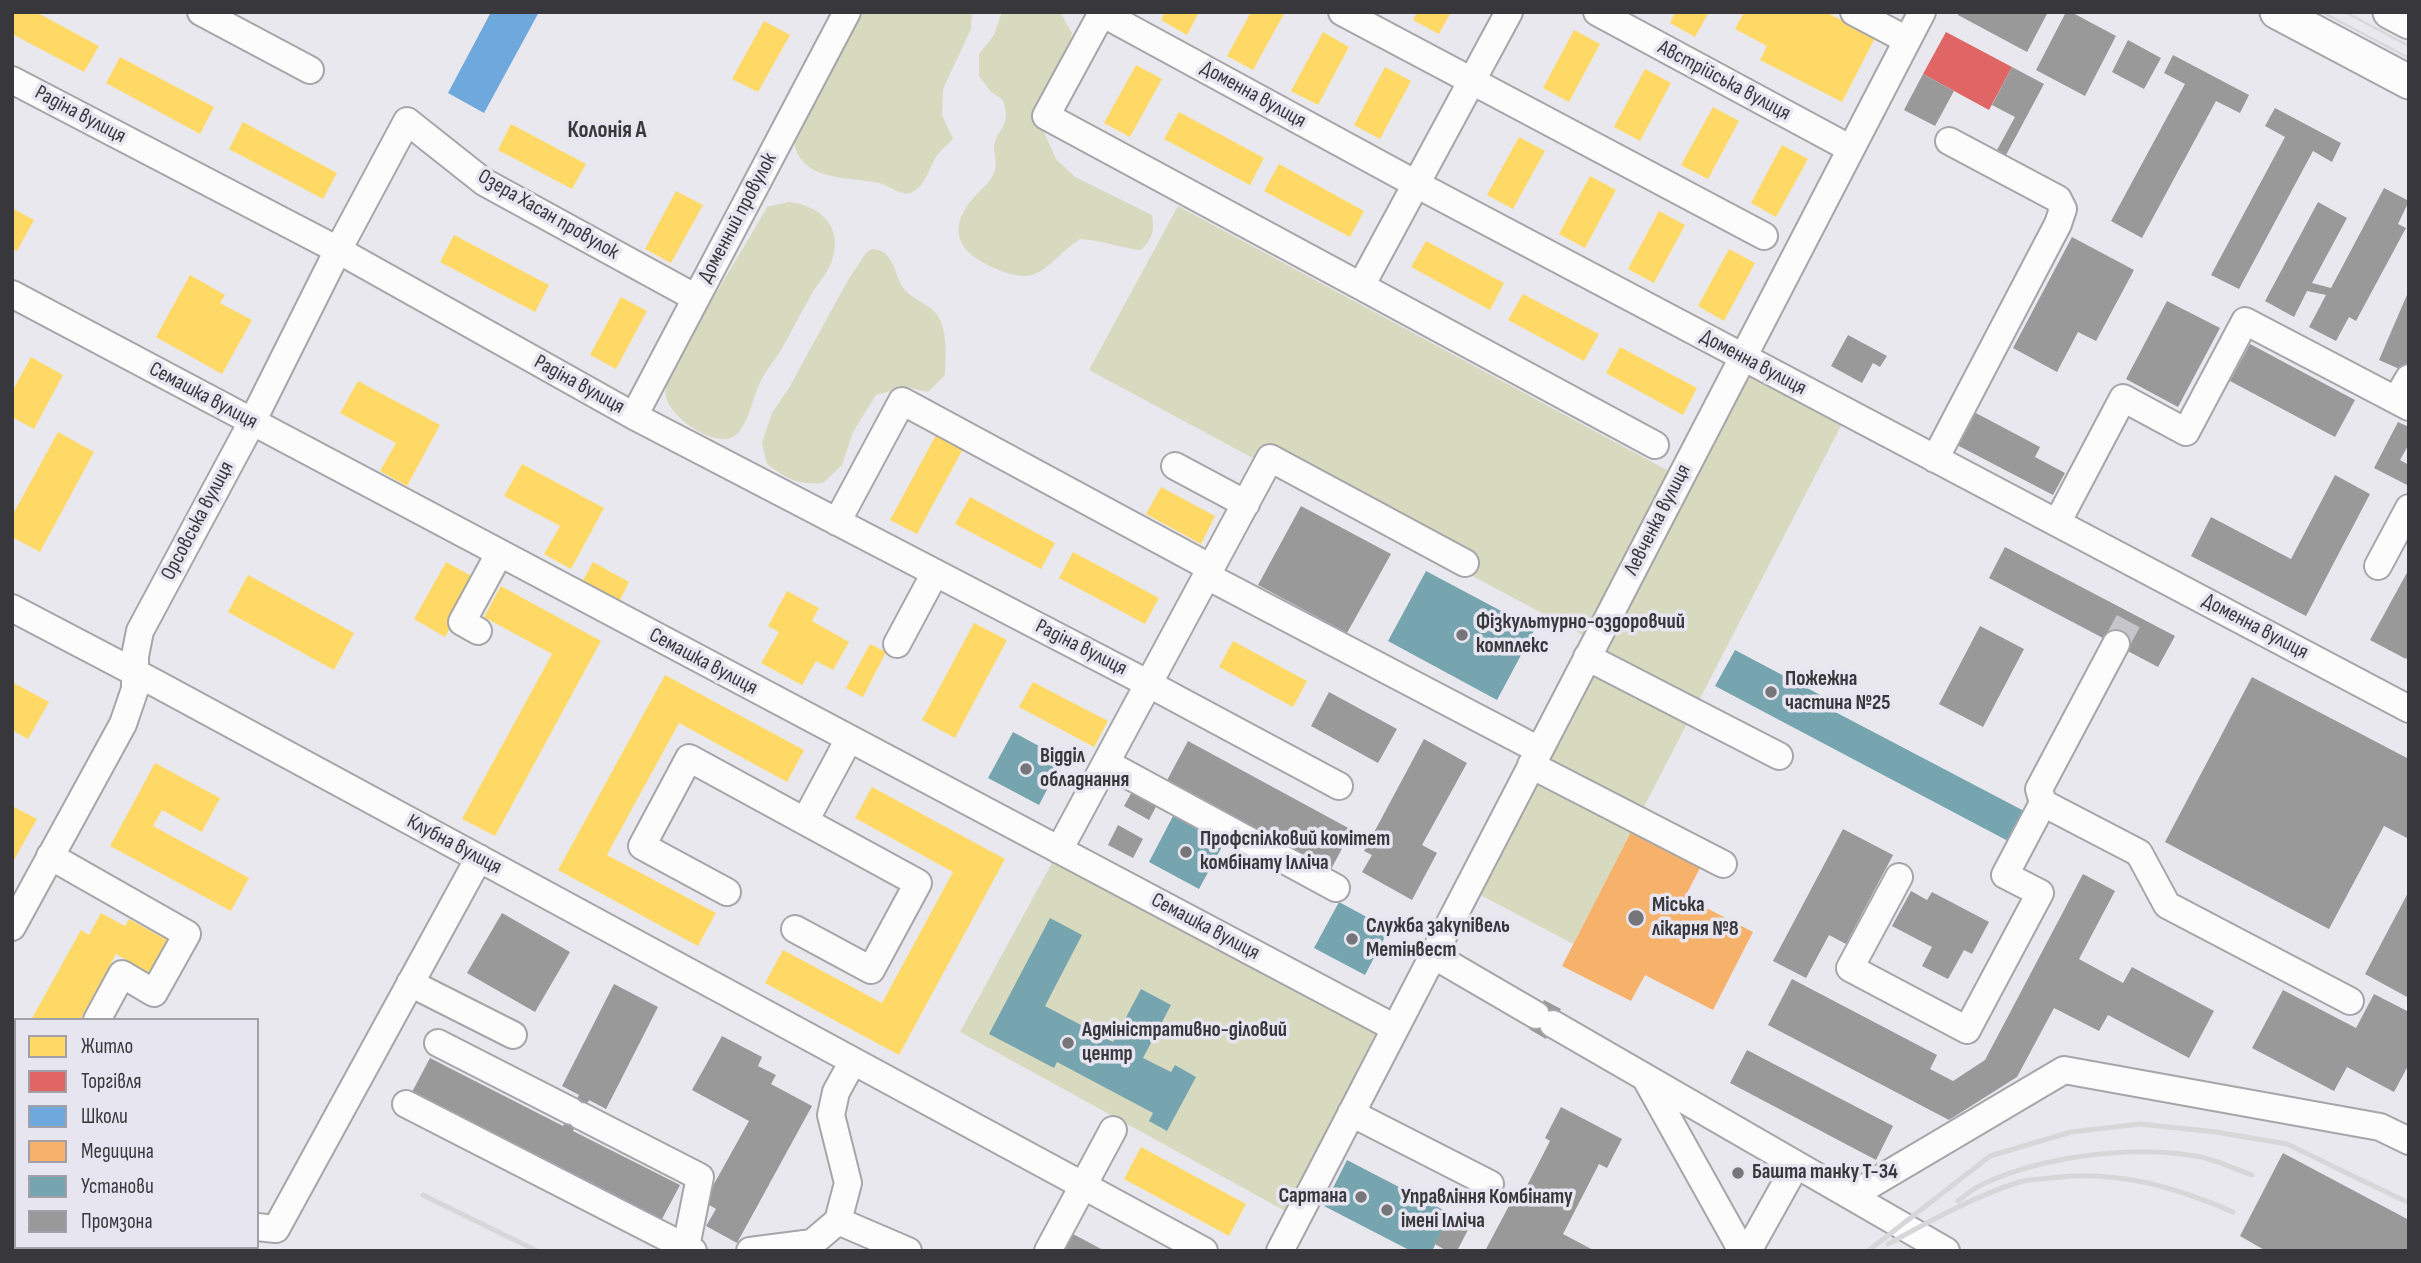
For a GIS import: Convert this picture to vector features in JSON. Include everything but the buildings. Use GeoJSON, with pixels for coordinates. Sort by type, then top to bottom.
{"type":"FeatureCollection","features":[{"type":"Feature","properties":{"kind":"main road"},"geometry":{"type":"LineString","coordinates":[[2277,12],[2409,82]]}},
{"type":"Feature","properties":{"kind":"main road"},"geometry":{"type":"LineString","coordinates":[[2390,12],[2409,22]]}},
{"type":"Feature","properties":{"kind":"street"},"geometry":{"type":"LineString","coordinates":[[201,12],[310,70]]}},
{"type":"Feature","properties":{"kind":"street"},"geometry":{"type":"LineString","coordinates":[[1342,12],[1764,236]]}},
{"type":"Feature","properties":{"kind":"street"},"geometry":{"type":"LineString","coordinates":[[1361,286],[1509,12]]}},
{"type":"Feature","properties":{"kind":"street","name":"Австрійська вулиця"},"geometry":{"type":"LineString","coordinates":[[1597,12],[1851,149]]}},
{"type":"Feature","properties":{"kind":"street"},"geometry":{"type":"LineString","coordinates":[[1854,12],[1907,40]]}},
{"type":"Feature","properties":{"kind":"street","name":"Левченка вулиця"},"geometry":{"type":"LineString","coordinates":[[1280,1251],[1922,12]]}},
{"type":"Feature","properties":{"kind":"street"},"geometry":{"type":"LineString","coordinates":[[1101,13],[1046,116],[1656,445]]}},
{"type":"Feature","properties":{"kind":"street","name":"Доменна вулиця"},"geometry":{"type":"LineString","coordinates":[[1101,13],[1742,358],[2409,709]]}},
{"type":"Feature","properties":{"kind":"street","name":"Доменний провулок"},"geometry":{"type":"LineString","coordinates":[[634,416],[838,15]]}},
{"type":"Feature","properties":{"kind":"street","name":"Радіна вулиця"},"geometry":{"type":"LineString","coordinates":[[12,80],[338,250],[634,416],[1339,786]]}},
{"type":"Feature","properties":{"kind":"street","name":"Озера Хасан провулок"},"geometry":{"type":"LineString","coordinates":[[407,121],[484,181],[696,298]]}},
{"type":"Feature","properties":{"kind":"street","name":"Орсовська вулиця"},"geometry":{"type":"LineString","coordinates":[[15,917],[123,724],[132,698],[140,631],[252,422],[338,250],[407,121]]}},
{"type":"Feature","properties":{"kind":"street"},"geometry":{"type":"LineString","coordinates":[[1935,459],[2058,224],[2063,209],[2058,199],[1949,141]]}},
{"type":"Feature","properties":{"kind":"street","name":"Семашка вулиця"},"geometry":{"type":"LineString","coordinates":[[12,294],[1395,1028]]}},
{"type":"Feature","properties":{"kind":"street"},"geometry":{"type":"LineString","coordinates":[[2057,523],[2123,398],[2186,432],[2245,321],[2405,395]]}},
{"type":"Feature","properties":{"kind":"street"},"geometry":{"type":"LineString","coordinates":[[837,522],[902,401],[1723,864]]}},
{"type":"Feature","properties":{"kind":"street"},"geometry":{"type":"LineString","coordinates":[[1059,850],[1270,458],[1465,563]]}},
{"type":"Feature","properties":{"kind":"street"},"geometry":{"type":"LineString","coordinates":[[1175,467],[1246,504]]}},
{"type":"Feature","properties":{"kind":"street"},"geometry":{"type":"LineString","coordinates":[[2378,566],[2409,508]]}},
{"type":"Feature","properties":{"kind":"street"},"geometry":{"type":"LineString","coordinates":[[478,631],[462,622],[499,554]]}},
{"type":"Feature","properties":{"kind":"street"},"geometry":{"type":"LineString","coordinates":[[897,644],[936,573]]}},
{"type":"Feature","properties":{"kind":"street","name":"Клубна вулиця"},"geometry":{"type":"LineString","coordinates":[[12,608],[1204,1251]]}},
{"type":"Feature","properties":{"kind":"street"},"geometry":{"type":"LineString","coordinates":[[1899,877],[1850,968],[1967,1030],[2040,893],[2005,875],[2043,803],[2039,789],[2116,644]]}},
{"type":"Feature","properties":{"kind":"street"},"geometry":{"type":"LineString","coordinates":[[1587,657],[1779,756]]}},
{"type":"Feature","properties":{"kind":"street"},"geometry":{"type":"LineString","coordinates":[[805,821],[849,739]]}},
{"type":"Feature","properties":{"kind":"street"},"geometry":{"type":"LineString","coordinates":[[727,892],[642,846],[689,758],[918,883],[871,970],[795,929]]}},
{"type":"Feature","properties":{"kind":"street"},"geometry":{"type":"LineString","coordinates":[[1106,763],[1336,888]]}},
{"type":"Feature","properties":{"kind":"street"},"geometry":{"type":"LineString","coordinates":[[2043,803],[2139,853],[2167,905],[2350,1001]]}},
{"type":"Feature","properties":{"kind":"street"},"geometry":{"type":"LineString","coordinates":[[50,856],[187,934],[155,992],[122,974],[98,1018]]}},
{"type":"Feature","properties":{"kind":"street"},"geometry":{"type":"LineString","coordinates":[[259,1227],[276,1229],[479,858]]}},
{"type":"Feature","properties":{"kind":"street"},"geometry":{"type":"LineString","coordinates":[[1433,955],[1946,1251]]}},
{"type":"Feature","properties":{"kind":"street"},"geometry":{"type":"LineString","coordinates":[[411,983],[513,1035]]}},
{"type":"Feature","properties":{"kind":"street"},"geometry":{"type":"LineString","coordinates":[[406,1104],[690,1249],[700,1177],[438,1043]]}},
{"type":"Feature","properties":{"kind":"street"},"geometry":{"type":"LineString","coordinates":[[750,1251],[812,1243],[838,1221],[848,1183],[831,1115],[836,1092],[853,1061]]}},
{"type":"Feature","properties":{"kind":"street"},"geometry":{"type":"LineString","coordinates":[[1852,1196],[2064,1070],[2380,1127],[2409,1141]]}},
{"type":"Feature","properties":{"kind":"street"},"geometry":{"type":"LineString","coordinates":[[1645,1077],[1742,1251]]}},
{"type":"Feature","properties":{"kind":"street"},"geometry":{"type":"LineString","coordinates":[[1351,1113],[1490,1184]]}},
{"type":"Feature","properties":{"kind":"street"},"geometry":{"type":"LineString","coordinates":[[1687,1152],[1709,1114]]}},
{"type":"Feature","properties":{"kind":"street"},"geometry":{"type":"LineString","coordinates":[[1048,1251],[1113,1130]]}},
{"type":"Feature","properties":{"kind":"street"},"geometry":{"type":"LineString","coordinates":[[1748,1251],[1796,1165]]}},
{"type":"Feature","properties":{"kind":"street"},"geometry":{"type":"LineString","coordinates":[[838,1221],[908,1251]]}},
{"type":"Feature","properties":{"kind":"green space"},"geometry":{"type":"Polygon","coordinates":[[[858,12],[972,12],[971,29],[943,89],[942,115],[953,139],[938,154],[920,186],[910,193],[898,192],[880,183],[819,172],[800,158],[795,147],[796,131],[858,12]]]}},
{"type":"Feature","properties":{"kind":"green space"},"geometry":{"type":"Polygon","coordinates":[[[1002,12],[1061,14],[1072,33],[1068,53],[1056,76],[1047,86],[1040,123],[1056,159],[1075,177],[1152,215],[1152,234],[1141,250],[1080,239],[1039,272],[1019,276],[988,265],[965,248],[961,241],[959,225],[970,202],[994,173],[994,146],[1006,114],[1003,100],[991,92],[979,76],[979,54],[994,35],[1002,12]]]}},
{"type":"Feature","properties":{"kind":"green space"},"geometry":{"type":"Polygon","coordinates":[[[788,202],[811,208],[827,220],[835,239],[831,263],[763,377],[742,428],[729,439],[705,435],[681,419],[672,408],[666,398],[668,380],[680,354],[767,207],[788,202]]]}},
{"type":"Feature","properties":{"kind":"green space"},"geometry":{"type":"Polygon","coordinates":[[[1178,206],[1676,475],[1590,639],[1089,370],[1178,206]]]}},
{"type":"Feature","properties":{"kind":"green space"},"geometry":{"type":"Polygon","coordinates":[[[872,249],[880,250],[889,258],[904,289],[939,318],[945,342],[945,375],[928,392],[906,387],[876,395],[853,432],[842,465],[823,483],[793,480],[767,464],[762,443],[772,413],[789,388],[848,280],[866,253],[872,249]]]}},
{"type":"Feature","properties":{"kind":"green space"},"geometry":{"type":"Polygon","coordinates":[[[1745,367],[1844,420],[1573,944],[1473,891],[1745,367]]]}},
{"type":"Feature","properties":{"kind":"green space"},"geometry":{"type":"Polygon","coordinates":[[[1059,850],[1386,1023],[1287,1212],[960,1032],[1059,850]]]}},
{"type":"Feature","properties":{"kind":"tunnel"},"geometry":{"type":"LineString","coordinates":[[2116,644],[2132,614]]}},
{"type":"Feature","properties":{"kind":"tram line"},"geometry":{"type":"LineString","coordinates":[[2322,12],[2409,58]]}},
{"type":"Feature","properties":{"kind":"tram line"},"geometry":{"type":"LineString","coordinates":[[2345,12],[2409,46]]}},
{"type":"Feature","properties":{"kind":"railway"},"geometry":{"type":"LineString","coordinates":[[1868,1251],[1990,1156],[2071,1132],[2140,1124],[2216,1132],[2287,1144],[2409,1203]]}},
{"type":"Feature","properties":{"kind":"railway"},"geometry":{"type":"LineString","coordinates":[[1958,1201],[1981,1185],[2009,1174],[2089,1155],[2144,1152],[2196,1156],[2252,1175]]}},
{"type":"Feature","properties":{"kind":"railway"},"geometry":{"type":"LineString","coordinates":[[1888,1244],[1985,1195],[2035,1179],[2075,1176],[2121,1178],[2167,1188],[2233,1212]]}},
{"type":"Feature","properties":{"kind":"railway"},"geometry":{"type":"LineString","coordinates":[[423,1195],[537,1251]]}},
{"type":"Feature","properties":{"kind":"place","name":"Фізкультурно-оздоровчий комплекс"},"geometry":{"type":"Point","coordinates":[1462,635]}},
{"type":"Feature","properties":{"kind":"place","name":"Пожежна частина №25"},"geometry":{"type":"Point","coordinates":[1771,692]}},
{"type":"Feature","properties":{"kind":"place","name":"Відділ обладнання"},"geometry":{"type":"Point","coordinates":[1026,769]}},
{"type":"Feature","properties":{"kind":"place","name":"Профспілковий комітет комбінату Ілліча"},"geometry":{"type":"Point","coordinates":[1186,852]}},
{"type":"Feature","properties":{"kind":"place","name":"Міська лікарня №8"},"geometry":{"type":"Point","coordinates":[1636,918]}},
{"type":"Feature","properties":{"kind":"place","name":"Служба закупівель Метінвест"},"geometry":{"type":"Point","coordinates":[1352,939]}},
{"type":"Feature","properties":{"kind":"place","name":"Адміністративно-діловий центр"},"geometry":{"type":"Point","coordinates":[1068,1043]}},
{"type":"Feature","properties":{"kind":"place","name":"Башта танку Т-34"},"geometry":{"type":"Point","coordinates":[1738,1173]}},
{"type":"Feature","properties":{"kind":"place","name":"Сартана"},"geometry":{"type":"Point","coordinates":[1361,1197]}},
{"type":"Feature","properties":{"kind":"place","name":"Управління Комбінату імені Ілліча"},"geometry":{"type":"Point","coordinates":[1387,1210]}},
{"type":"Feature","properties":{"kind":"district","name":"Колонія А"},"geometry":{"type":"Point","coordinates":[607,131]}}]}
